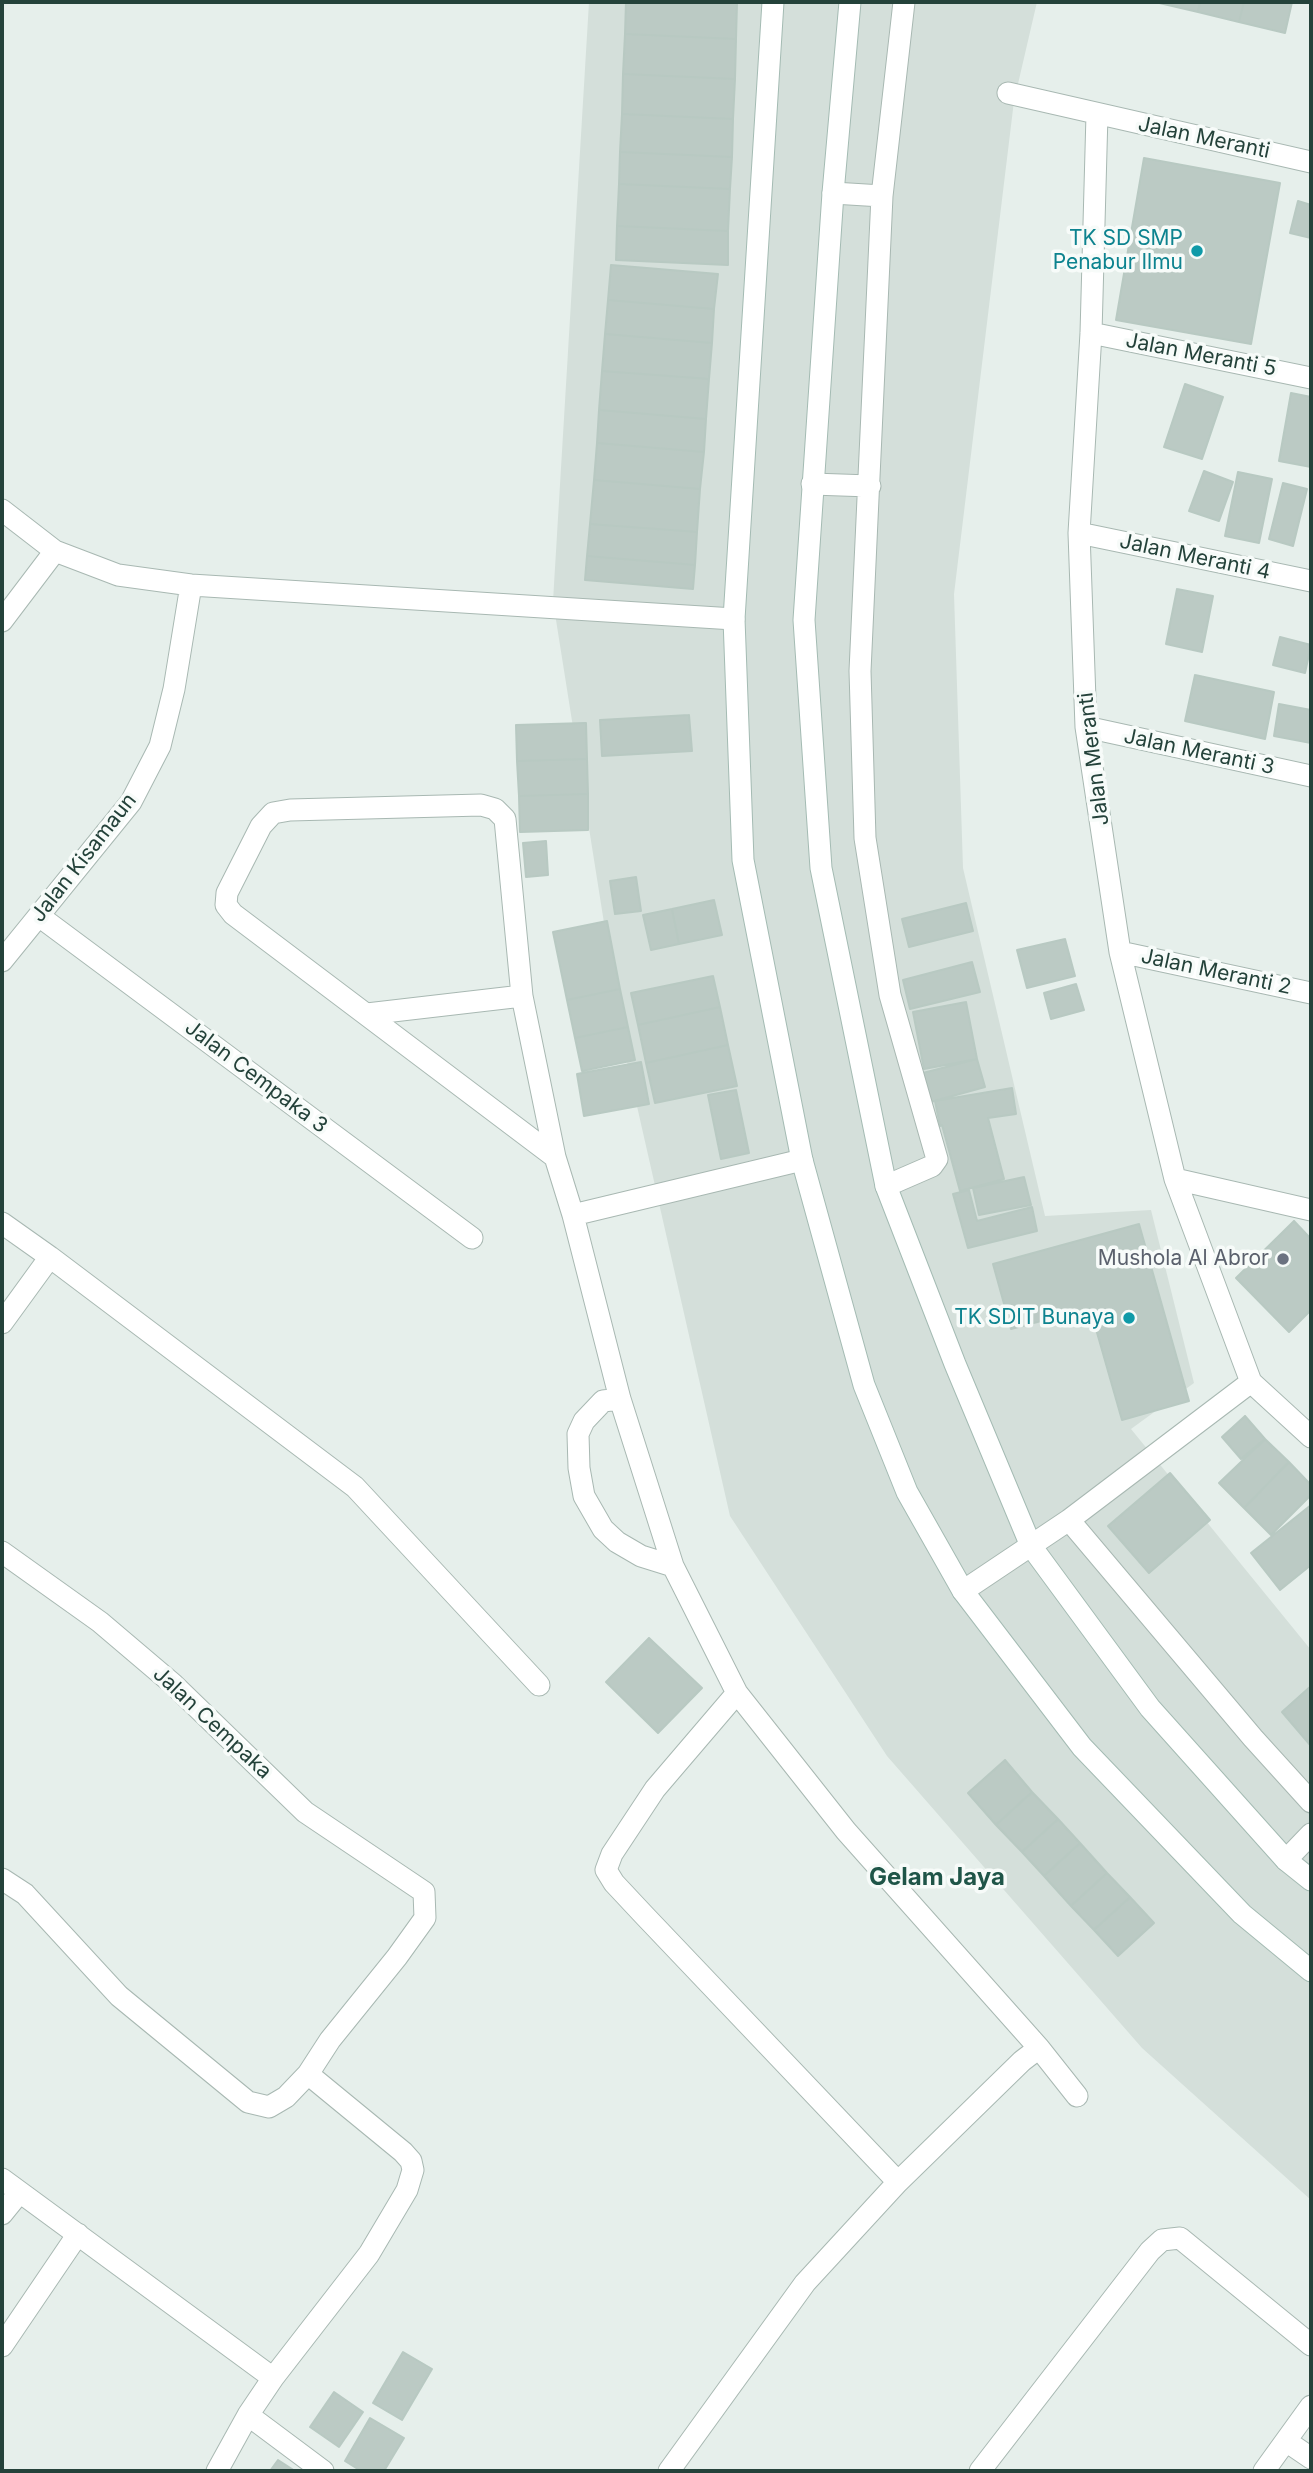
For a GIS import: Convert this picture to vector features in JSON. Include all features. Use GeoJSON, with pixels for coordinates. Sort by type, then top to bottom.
{"type":"FeatureCollection","features":[{"type":"Feature","properties":{"kind":"street"},"geometry":{"type":"LineString","coordinates":[[774,2],[734,619],[743,860],[802,1160],[864,1385],[906,1492],[967,1588],[1082,1747],[1242,1914],[1311,1971]]}},
{"type":"Feature","properties":{"kind":"street"},"geometry":{"type":"LineString","coordinates":[[850,2],[833,193],[804,621],[821,868],[887,1186],[1023,1551],[1150,1708],[1286,1860],[1311,1880]]}},
{"type":"Feature","properties":{"kind":"street"},"geometry":{"type":"LineString","coordinates":[[887,1186],[932,1166],[937,1159],[890,995],[865,838],[860,671],[882,196],[904,2]]}},
{"type":"Feature","properties":{"kind":"street","name":"Jalan Meranti"},"geometry":{"type":"LineString","coordinates":[[1008,93],[1311,162]]}},
{"type":"Feature","properties":{"kind":"street","name":"Jalan Meranti"},"geometry":{"type":"LineString","coordinates":[[1097,114],[1091,333],[1079,533],[1086,727],[1120,952],[1175,1179],[1251,1382]]}},
{"type":"Feature","properties":{"kind":"street"},"geometry":{"type":"LineString","coordinates":[[833,193],[882,196]]}},
{"type":"Feature","properties":{"kind":"street","name":"Jalan Meranti 5"},"geometry":{"type":"LineString","coordinates":[[1091,333],[1311,377]]}},
{"type":"Feature","properties":{"kind":"street"},"geometry":{"type":"LineString","coordinates":[[812,484],[870,486]]}},
{"type":"Feature","properties":{"kind":"street"},"geometry":{"type":"LineString","coordinates":[[2,510],[55,551],[118,575],[191,585],[734,619]]}},
{"type":"Feature","properties":{"kind":"street","name":"Jalan Meranti 4"},"geometry":{"type":"LineString","coordinates":[[1079,533],[1311,581]]}},
{"type":"Feature","properties":{"kind":"street"},"geometry":{"type":"LineString","coordinates":[[2,621],[55,551]]}},
{"type":"Feature","properties":{"kind":"street","name":"Jalan Kisamaun"},"geometry":{"type":"LineString","coordinates":[[2,961],[131,802],[160,747],[174,689],[191,585]]}},
{"type":"Feature","properties":{"kind":"street","name":"Jalan Meranti 3"},"geometry":{"type":"LineString","coordinates":[[1086,727],[1311,776]]}},
{"type":"Feature","properties":{"kind":"street"},"geometry":{"type":"LineString","coordinates":[[555,1157],[233,914],[226,905],[227,893],[261,826],[273,813],[290,810],[481,805],[495,809],[505,819],[522,996],[555,1157],[573,1215],[620,1399],[673,1566],[737,1693],[846,1831],[1039,2049],[1077,2096]]}},
{"type":"Feature","properties":{"kind":"street","name":"Jalan Cempaka 3"},"geometry":{"type":"LineString","coordinates":[[39,916],[472,1238]]}},
{"type":"Feature","properties":{"kind":"street","name":"Jalan Meranti 2"},"geometry":{"type":"LineString","coordinates":[[1120,952],[1311,993]]}},
{"type":"Feature","properties":{"kind":"street"},"geometry":{"type":"LineString","coordinates":[[367,1014],[522,996]]}},
{"type":"Feature","properties":{"kind":"street"},"geometry":{"type":"LineString","coordinates":[[573,1215],[802,1160]]}},
{"type":"Feature","properties":{"kind":"street"},"geometry":{"type":"LineString","coordinates":[[1175,1179],[1311,1210]]}},
{"type":"Feature","properties":{"kind":"street"},"geometry":{"type":"LineString","coordinates":[[2,1223],[355,1487],[539,1685]]}},
{"type":"Feature","properties":{"kind":"street"},"geometry":{"type":"LineString","coordinates":[[2,1323],[50,1257]]}},
{"type":"Feature","properties":{"kind":"street"},"geometry":{"type":"LineString","coordinates":[[967,1588],[1069,1520],[1251,1382],[1311,1436]]}},
{"type":"Feature","properties":{"kind":"street"},"geometry":{"type":"LineString","coordinates":[[620,1399],[603,1401],[584,1421],[579,1434],[579,1468],[584,1496],[603,1529],[617,1542],[641,1556],[673,1566]]}},
{"type":"Feature","properties":{"kind":"street"},"geometry":{"type":"LineString","coordinates":[[1069,1520],[1253,1738],[1311,1802]]}},
{"type":"Feature","properties":{"kind":"street","name":"Jalan Cempaka"},"geometry":{"type":"LineString","coordinates":[[2,1552],[100,1622],[173,1684],[305,1812],[424,1892],[425,1918],[330,2040],[308,2074]]}},
{"type":"Feature","properties":{"kind":"street"},"geometry":{"type":"LineString","coordinates":[[737,1693],[655,1789],[612,1854],[606,1870],[614,1884],[898,2182]]}},
{"type":"Feature","properties":{"kind":"street"},"geometry":{"type":"LineString","coordinates":[[1286,1860],[1311,1835]]}},
{"type":"Feature","properties":{"kind":"street"},"geometry":{"type":"LineString","coordinates":[[2,1879],[25,1894],[119,1996],[248,2102],[269,2107],[286,2097],[308,2074],[411,2161],[413,2170],[396,2211],[369,2254],[273,2378],[248,2415],[217,2471]]}},
{"type":"Feature","properties":{"kind":"street"},"geometry":{"type":"LineString","coordinates":[[669,2471],[805,2283],[898,2182],[1022,2061],[1039,2049]]}},
{"type":"Feature","properties":{"kind":"street"},"geometry":{"type":"LineString","coordinates":[[2,2179],[273,2378]]}},
{"type":"Feature","properties":{"kind":"street"},"geometry":{"type":"LineString","coordinates":[[2,2214],[19,2193]]}},
{"type":"Feature","properties":{"kind":"street"},"geometry":{"type":"LineString","coordinates":[[2,2346],[78,2234]]}},
{"type":"Feature","properties":{"kind":"street"},"geometry":{"type":"LineString","coordinates":[[980,2471],[1150,2251],[1162,2240],[1180,2238],[1311,2344]]}},
{"type":"Feature","properties":{"kind":"street"},"geometry":{"type":"LineString","coordinates":[[1264,2471],[1311,2406]]}},
{"type":"Feature","properties":{"kind":"street"},"geometry":{"type":"LineString","coordinates":[[248,2415],[323,2471]]}},
{"type":"Feature","properties":{"kind":"street"},"geometry":{"type":"LineString","coordinates":[[1286,2441],[1311,2458]]}},
{"type":"Feature","properties":{"kind":"shaded area"},"geometry":{"type":"Polygon","coordinates":[[[589,2],[1037,2],[1014,101],[954,594],[963,868],[1045,1216],[1151,1210],[1194,1383],[1131,1429],[1311,1650],[1311,2200],[1142,2048],[887,1756],[730,1516],[624,1049],[553,601],[589,2]]]}},
{"type":"Feature","properties":{"kind":"building"},"geometry":{"type":"Polygon","coordinates":[[[626,2],[737,3],[736,39],[625,34],[626,2]]]}},
{"type":"Feature","properties":{"kind":"building"},"geometry":{"type":"Polygon","coordinates":[[[1155,2],[1200,2],[1198,12],[1155,2]]]}},
{"type":"Feature","properties":{"kind":"building"},"geometry":{"type":"Polygon","coordinates":[[[1200,2],[1244,2],[1239,22],[1198,12],[1200,2]]]}},
{"type":"Feature","properties":{"kind":"building"},"geometry":{"type":"Polygon","coordinates":[[[1244,2],[1292,2],[1285,33],[1239,22],[1244,2]]]}},
{"type":"Feature","properties":{"kind":"building"},"geometry":{"type":"Polygon","coordinates":[[[625,34],[736,39],[735,79],[623,74],[625,34]]]}},
{"type":"Feature","properties":{"kind":"building"},"geometry":{"type":"Polygon","coordinates":[[[623,74],[735,79],[733,119],[622,114],[623,74]]]}},
{"type":"Feature","properties":{"kind":"building"},"geometry":{"type":"Polygon","coordinates":[[[622,114],[733,119],[732,157],[620,152],[622,114]]]}},
{"type":"Feature","properties":{"kind":"building"},"geometry":{"type":"Polygon","coordinates":[[[620,152],[732,157],[730,189],[619,184],[620,152]]]}},
{"type":"Feature","properties":{"kind":"building","name":"TK SD SMP Penabur Ilmu"},"geometry":{"type":"Polygon","coordinates":[[[1144,158],[1280,183],[1251,344],[1116,320],[1144,158]]]}},
{"type":"Feature","properties":{"kind":"building"},"geometry":{"type":"Polygon","coordinates":[[[619,184],[730,189],[728,231],[617,226],[619,184]]]}},
{"type":"Feature","properties":{"kind":"building"},"geometry":{"type":"Polygon","coordinates":[[[1298,201],[1311,205],[1311,238],[1290,233],[1298,201]]]}},
{"type":"Feature","properties":{"kind":"building"},"geometry":{"type":"Polygon","coordinates":[[[617,226],[728,231],[728,265],[616,260],[617,226]]]}},
{"type":"Feature","properties":{"kind":"building"},"geometry":{"type":"Polygon","coordinates":[[[611,265],[718,274],[714,309],[608,300],[611,265]]]}},
{"type":"Feature","properties":{"kind":"building"},"geometry":{"type":"Polygon","coordinates":[[[608,300],[714,309],[712,343],[605,334],[608,300]]]}},
{"type":"Feature","properties":{"kind":"building"},"geometry":{"type":"Polygon","coordinates":[[[605,334],[712,343],[709,379],[602,371],[605,334]]]}},
{"type":"Feature","properties":{"kind":"building"},"geometry":{"type":"Polygon","coordinates":[[[602,371],[709,379],[706,419],[599,410],[602,371]]]}},
{"type":"Feature","properties":{"kind":"building"},"geometry":{"type":"Polygon","coordinates":[[[1185,384],[1223,397],[1202,459],[1164,447],[1185,384]]]}},
{"type":"Feature","properties":{"kind":"building"},"geometry":{"type":"Polygon","coordinates":[[[1291,393],[1311,397],[1311,467],[1279,461],[1291,393]]]}},
{"type":"Feature","properties":{"kind":"building"},"geometry":{"type":"Polygon","coordinates":[[[599,410],[706,419],[704,452],[597,443],[599,410]]]}},
{"type":"Feature","properties":{"kind":"building"},"geometry":{"type":"Polygon","coordinates":[[[597,443],[704,452],[700,489],[594,480],[597,443]]]}},
{"type":"Feature","properties":{"kind":"building"},"geometry":{"type":"Polygon","coordinates":[[[1204,471],[1233,482],[1219,521],[1189,511],[1204,471]]]}},
{"type":"Feature","properties":{"kind":"building"},"geometry":{"type":"Polygon","coordinates":[[[1238,472],[1272,479],[1259,543],[1225,536],[1238,472]]]}},
{"type":"Feature","properties":{"kind":"building"},"geometry":{"type":"Polygon","coordinates":[[[594,480],[700,489],[697,532],[590,524],[594,480]]]}},
{"type":"Feature","properties":{"kind":"building"},"geometry":{"type":"Polygon","coordinates":[[[1283,483],[1307,489],[1293,546],[1269,539],[1283,483]]]}},
{"type":"Feature","properties":{"kind":"building"},"geometry":{"type":"Polygon","coordinates":[[[590,524],[697,532],[695,565],[587,556],[590,524]]]}},
{"type":"Feature","properties":{"kind":"building"},"geometry":{"type":"Polygon","coordinates":[[[587,556],[695,565],[693,589],[585,580],[587,556]]]}},
{"type":"Feature","properties":{"kind":"building"},"geometry":{"type":"Polygon","coordinates":[[[1177,589],[1213,596],[1202,652],[1166,644],[1177,589]]]}},
{"type":"Feature","properties":{"kind":"building"},"geometry":{"type":"Polygon","coordinates":[[[1280,637],[1311,645],[1305,673],[1273,665],[1280,637]]]}},
{"type":"Feature","properties":{"kind":"building"},"geometry":{"type":"Polygon","coordinates":[[[1195,675],[1274,692],[1265,739],[1185,721],[1195,675]]]}},
{"type":"Feature","properties":{"kind":"building"},"geometry":{"type":"Polygon","coordinates":[[[1279,704],[1311,710],[1311,743],[1274,736],[1279,704]]]}},
{"type":"Feature","properties":{"kind":"building"},"geometry":{"type":"Polygon","coordinates":[[[689,715],[692,751],[602,756],[600,720],[689,715]]]}},
{"type":"Feature","properties":{"kind":"building"},"geometry":{"type":"Polygon","coordinates":[[[586,723],[587,759],[517,761],[516,725],[586,723]]]}},
{"type":"Feature","properties":{"kind":"building"},"geometry":{"type":"Polygon","coordinates":[[[587,759],[588,794],[519,796],[517,761],[587,759]]]}},
{"type":"Feature","properties":{"kind":"building"},"geometry":{"type":"Polygon","coordinates":[[[588,794],[588,830],[520,832],[519,796],[588,794]]]}},
{"type":"Feature","properties":{"kind":"building"},"geometry":{"type":"Polygon","coordinates":[[[546,841],[548,875],[526,877],[523,843],[546,841]]]}},
{"type":"Feature","properties":{"kind":"building"},"geometry":{"type":"Polygon","coordinates":[[[636,877],[641,911],[615,914],[610,881],[636,877]]]}},
{"type":"Feature","properties":{"kind":"building"},"geometry":{"type":"Polygon","coordinates":[[[714,900],[722,935],[679,944],[672,909],[714,900]]]}},
{"type":"Feature","properties":{"kind":"building"},"geometry":{"type":"Polygon","coordinates":[[[966,903],[973,931],[909,947],[902,919],[966,903]]]}},
{"type":"Feature","properties":{"kind":"building"},"geometry":{"type":"Polygon","coordinates":[[[672,909],[679,944],[651,950],[643,915],[672,909]]]}},
{"type":"Feature","properties":{"kind":"building"},"geometry":{"type":"Polygon","coordinates":[[[607,921],[620,989],[567,1000],[553,932],[607,921]]]}},
{"type":"Feature","properties":{"kind":"building"},"geometry":{"type":"Polygon","coordinates":[[[1065,939],[1075,976],[1027,988],[1017,950],[1065,939]]]}},
{"type":"Feature","properties":{"kind":"building"},"geometry":{"type":"Polygon","coordinates":[[[972,962],[980,992],[910,1009],[903,980],[972,962]]]}},
{"type":"Feature","properties":{"kind":"building"},"geometry":{"type":"Polygon","coordinates":[[[713,976],[720,1007],[638,1025],[631,993],[713,976]]]}},
{"type":"Feature","properties":{"kind":"building"},"geometry":{"type":"Polygon","coordinates":[[[1076,984],[1084,1010],[1051,1019],[1044,993],[1076,984]]]}},
{"type":"Feature","properties":{"kind":"building"},"geometry":{"type":"Polygon","coordinates":[[[620,989],[628,1027],[575,1038],[567,1000],[620,989]]]}},
{"type":"Feature","properties":{"kind":"building"},"geometry":{"type":"Polygon","coordinates":[[[966,1002],[977,1059],[924,1069],[913,1012],[966,1002]]]}},
{"type":"Feature","properties":{"kind":"building"},"geometry":{"type":"Polygon","coordinates":[[[720,1007],[728,1045],[646,1063],[638,1025],[720,1007]]]}},
{"type":"Feature","properties":{"kind":"building"},"geometry":{"type":"Polygon","coordinates":[[[628,1027],[635,1060],[582,1071],[575,1038],[628,1027]]]}},
{"type":"Feature","properties":{"kind":"building"},"geometry":{"type":"Polygon","coordinates":[[[728,1045],[737,1086],[655,1103],[646,1063],[728,1045]]]}},
{"type":"Feature","properties":{"kind":"building"},"geometry":{"type":"Polygon","coordinates":[[[977,1059],[985,1087],[927,1103],[919,1074],[977,1059]]]}},
{"type":"Feature","properties":{"kind":"building"},"geometry":{"type":"Polygon","coordinates":[[[641,1062],[649,1104],[584,1116],[577,1074],[641,1062]]]}},
{"type":"Feature","properties":{"kind":"building"},"geometry":{"type":"Polygon","coordinates":[[[1012,1088],[1016,1114],[988,1118],[1004,1179],[960,1191],[935,1101],[1012,1088]]]}},
{"type":"Feature","properties":{"kind":"building"},"geometry":{"type":"Polygon","coordinates":[[[736,1090],[749,1153],[721,1159],[708,1095],[736,1090]]]}},
{"type":"Feature","properties":{"kind":"building"},"geometry":{"type":"Polygon","coordinates":[[[1024,1177],[1031,1205],[979,1215],[973,1188],[1024,1177]]]}},
{"type":"Feature","properties":{"kind":"building"},"geometry":{"type":"Polygon","coordinates":[[[969,1190],[977,1221],[1032,1207],[1037,1231],[968,1248],[953,1194],[969,1190]]]}},
{"type":"Feature","properties":{"kind":"building","name":"Mushola Al Abror"},"geometry":{"type":"Polygon","coordinates":[[[1294,1221],[1311,1239],[1311,1310],[1289,1332],[1236,1278],[1294,1221]]]}},
{"type":"Feature","properties":{"kind":"building","name":"TK SDIT Bunaya"},"geometry":{"type":"Polygon","coordinates":[[[1139,1224],[1189,1401],[1122,1420],[1090,1308],[1011,1329],[993,1264],[1139,1224]]]}},
{"type":"Feature","properties":{"kind":"building"},"geometry":{"type":"Polygon","coordinates":[[[1245,1416],[1265,1439],[1241,1459],[1222,1437],[1245,1416]]]}},
{"type":"Feature","properties":{"kind":"building"},"geometry":{"type":"Polygon","coordinates":[[[1265,1439],[1289,1462],[1244,1508],[1219,1483],[1265,1439]]]}},
{"type":"Feature","properties":{"kind":"building"},"geometry":{"type":"Polygon","coordinates":[[[1289,1462],[1311,1485],[1311,1495],[1271,1535],[1244,1508],[1289,1462]]]}},
{"type":"Feature","properties":{"kind":"building"},"geometry":{"type":"Polygon","coordinates":[[[1170,1473],[1210,1520],[1149,1573],[1108,1526],[1170,1473]]]}},
{"type":"Feature","properties":{"kind":"building"},"geometry":{"type":"Polygon","coordinates":[[[1311,1505],[1311,1565],[1280,1590],[1251,1553],[1311,1505]]]}},
{"type":"Feature","properties":{"kind":"building"},"geometry":{"type":"Polygon","coordinates":[[[649,1638],[702,1688],[658,1733],[606,1682],[649,1638]]]}},
{"type":"Feature","properties":{"kind":"building"},"geometry":{"type":"Polygon","coordinates":[[[1311,1686],[1311,1746],[1282,1712],[1311,1686]]]}},
{"type":"Feature","properties":{"kind":"building"},"geometry":{"type":"Polygon","coordinates":[[[1005,1760],[1032,1792],[996,1825],[968,1793],[1005,1760]]]}},
{"type":"Feature","properties":{"kind":"building"},"geometry":{"type":"Polygon","coordinates":[[[1032,1792],[1058,1819],[1022,1852],[996,1825],[1032,1792]]]}},
{"type":"Feature","properties":{"kind":"building"},"geometry":{"type":"Polygon","coordinates":[[[1058,1819],[1080,1843],[1044,1876],[1022,1852],[1058,1819]]]}},
{"type":"Feature","properties":{"kind":"building"},"geometry":{"type":"Polygon","coordinates":[[[1080,1843],[1107,1873],[1071,1906],[1044,1876],[1080,1843]]]}},
{"type":"Feature","properties":{"kind":"building"},"geometry":{"type":"Polygon","coordinates":[[[1107,1873],[1130,1897],[1094,1930],[1071,1906],[1107,1873]]]}},
{"type":"Feature","properties":{"kind":"building"},"geometry":{"type":"Polygon","coordinates":[[[1130,1897],[1154,1923],[1118,1956],[1094,1930],[1130,1897]]]}},
{"type":"Feature","properties":{"kind":"building"},"geometry":{"type":"Polygon","coordinates":[[[403,2352],[432,2369],[402,2420],[373,2403],[403,2352]]]}},
{"type":"Feature","properties":{"kind":"building"},"geometry":{"type":"Polygon","coordinates":[[[334,2392],[363,2412],[339,2447],[310,2427],[334,2392]]]}},
{"type":"Feature","properties":{"kind":"building"},"geometry":{"type":"Polygon","coordinates":[[[370,2418],[404,2438],[384,2471],[361,2471],[345,2461],[370,2418]]]}},
{"type":"Feature","properties":{"kind":"building"},"geometry":{"type":"Polygon","coordinates":[[[278,2460],[295,2471],[270,2471],[278,2460]]]}},
{"type":"Feature","properties":{"kind":"place","name":"TK SD SMP Penabur Ilmu"},"geometry":{"type":"Point","coordinates":[1197,251]}},
{"type":"Feature","properties":{"kind":"place","name":"Mushola Al Abror"},"geometry":{"type":"Point","coordinates":[1283,1259]}},
{"type":"Feature","properties":{"kind":"place","name":"TK SDIT Bunaya"},"geometry":{"type":"Point","coordinates":[1129,1318]}},
{"type":"Feature","properties":{"kind":"district","name":"Gelam Jaya"},"geometry":{"type":"Point","coordinates":[937,1878]}}]}
